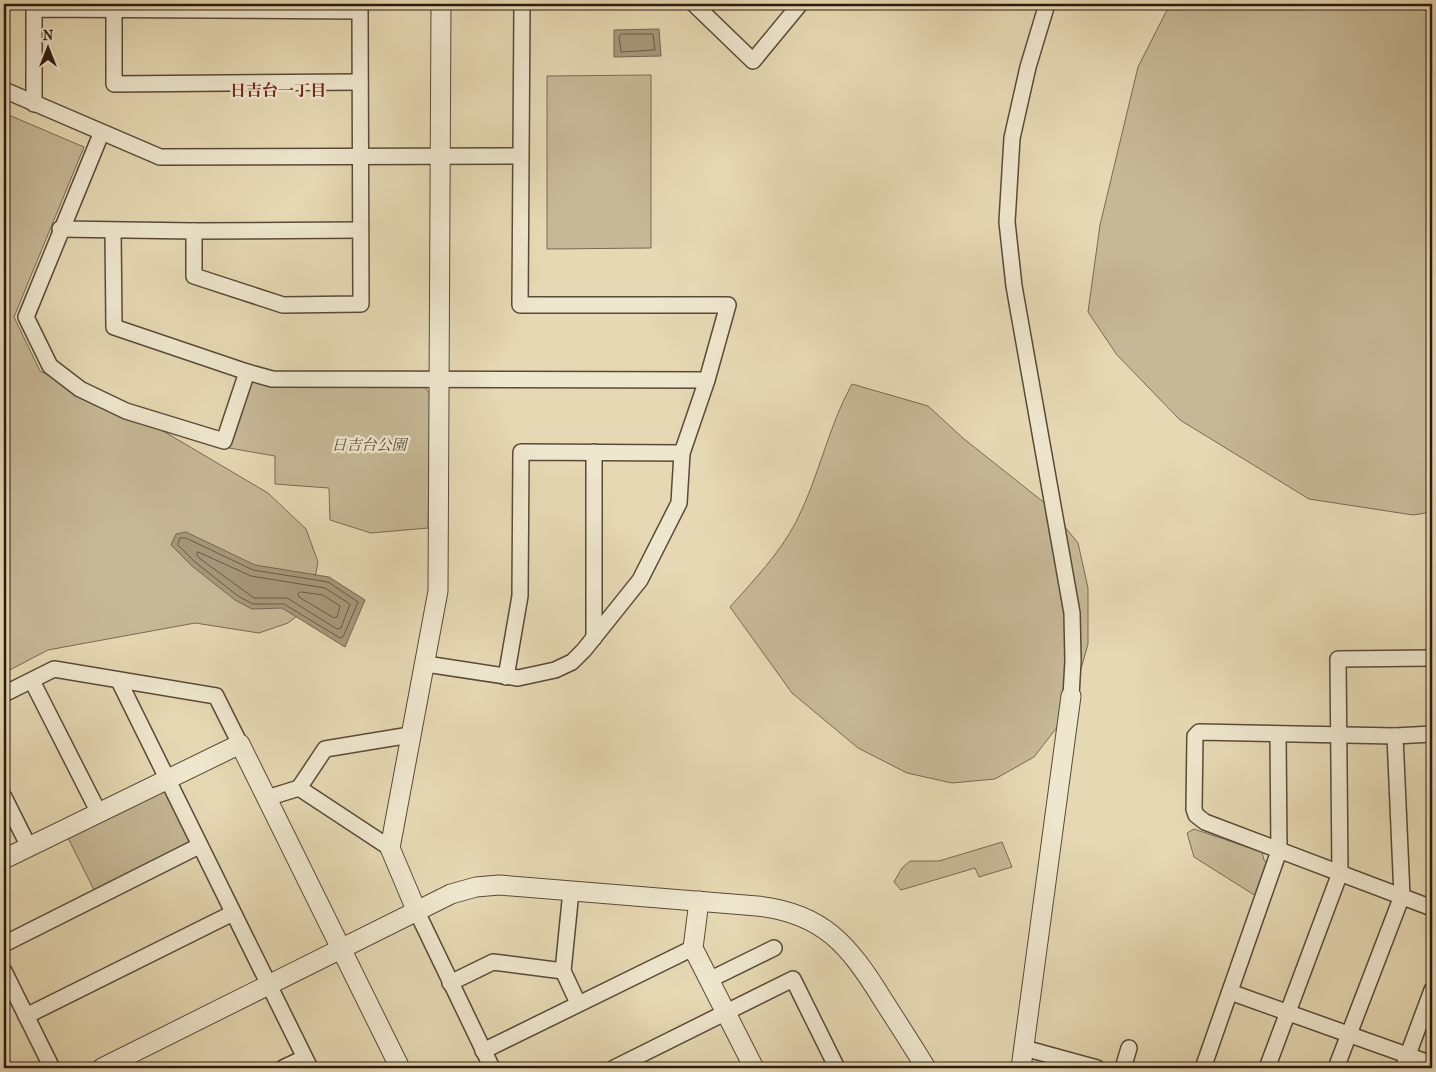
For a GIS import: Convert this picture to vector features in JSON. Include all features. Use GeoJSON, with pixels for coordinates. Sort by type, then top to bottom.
{"type":"FeatureCollection","features":[{"type":"Feature","properties":{"kind":"street"},"geometry":{"type":"LineString","coordinates":[[440,4],[438,592],[390,848],[417,912],[492,1068]]}},
{"type":"Feature","properties":{"kind":"street"},"geometry":{"type":"LineString","coordinates":[[426,664],[518,678],[555,670],[572,662],[594,638],[640,580],[679,503],[682,453],[707,380],[728,305],[520,305],[522,4]]}},
{"type":"Feature","properties":{"kind":"street"},"geometry":{"type":"LineString","coordinates":[[694,4],[753,61],[800,4]]}},
{"type":"Feature","properties":{"kind":"street"},"geometry":{"type":"LineString","coordinates":[[1021,1068],[1071,696],[1073,661],[1072,613],[1014,286],[1007,222],[1012,138],[1028,67],[1047,4]]}},
{"type":"Feature","properties":{"kind":"street"},"geometry":{"type":"LineString","coordinates":[[114,6],[114,84],[360,82]]}},
{"type":"Feature","properties":{"kind":"street"},"geometry":{"type":"LineString","coordinates":[[34,104],[34,9],[114,6],[360,10],[361,304],[284,305],[194,276],[194,231]]}},
{"type":"Feature","properties":{"kind":"street"},"geometry":{"type":"LineString","coordinates":[[4,90],[101,134],[160,157],[440,158],[520,156]]}},
{"type":"Feature","properties":{"kind":"street"},"geometry":{"type":"LineString","coordinates":[[101,134],[60,229],[26,317],[50,366],[80,389],[126,411],[224,441],[247,372]]}},
{"type":"Feature","properties":{"kind":"street"},"geometry":{"type":"LineString","coordinates":[[60,229],[113,231],[360,230]]}},
{"type":"Feature","properties":{"kind":"street"},"geometry":{"type":"LineString","coordinates":[[113,231],[114,327],[272,379],[707,380]]}},
{"type":"Feature","properties":{"kind":"street"},"geometry":{"type":"LineString","coordinates":[[506,677],[520,596],[521,452],[682,453]]}},
{"type":"Feature","properties":{"kind":"street"},"geometry":{"type":"LineString","coordinates":[[594,452],[594,638]]}},
{"type":"Feature","properties":{"kind":"street"},"geometry":{"type":"LineString","coordinates":[[1268,1068],[1287,1012],[1340,873],[1338,659],[1432,658]]}},
{"type":"Feature","properties":{"kind":"street"},"geometry":{"type":"LineString","coordinates":[[4,694],[54,669],[216,696],[400,1068]]}},
{"type":"Feature","properties":{"kind":"street"},"geometry":{"type":"LineString","coordinates":[[32,681],[99,813]]}},
{"type":"Feature","properties":{"kind":"street"},"geometry":{"type":"LineString","coordinates":[[119,681],[307,1063],[284,1068]]}},
{"type":"Feature","properties":{"kind":"street"},"geometry":{"type":"LineString","coordinates":[[1432,734],[1396,736],[1199,732],[1195,736],[1194,810],[1196,815],[1205,822],[1432,908]]}},
{"type":"Feature","properties":{"kind":"street"},"geometry":{"type":"LineString","coordinates":[[1202,1068],[1279,851],[1278,734]]}},
{"type":"Feature","properties":{"kind":"street"},"geometry":{"type":"LineString","coordinates":[[267,798],[300,788],[325,749],[410,735]]}},
{"type":"Feature","properties":{"kind":"street"},"geometry":{"type":"LineString","coordinates":[[1336,1068],[1402,896],[1396,736]]}},
{"type":"Feature","properties":{"kind":"street"},"geometry":{"type":"LineString","coordinates":[[4,859],[240,744]]}},
{"type":"Feature","properties":{"kind":"street"},"geometry":{"type":"LineString","coordinates":[[300,788],[390,848]]}},
{"type":"Feature","properties":{"kind":"street"},"geometry":{"type":"LineString","coordinates":[[4,797],[29,847]]}},
{"type":"Feature","properties":{"kind":"street"},"geometry":{"type":"LineString","coordinates":[[4,944],[200,846]]}},
{"type":"Feature","properties":{"kind":"street"},"geometry":{"type":"LineString","coordinates":[[102,1068],[451,894],[476,887],[499,885],[699,901],[788,911],[812,920],[836,936],[857,960],[926,1068]]}},
{"type":"Feature","properties":{"kind":"street"},"geometry":{"type":"LineString","coordinates":[[571,891],[563,971],[578,1003]]}},
{"type":"Feature","properties":{"kind":"street"},"geometry":{"type":"LineString","coordinates":[[699,901],[693,948],[754,1068]]}},
{"type":"Feature","properties":{"kind":"street"},"geometry":{"type":"LineString","coordinates":[[26,1016],[233,913]]}},
{"type":"Feature","properties":{"kind":"street"},"geometry":{"type":"LineString","coordinates":[[483,1051],[693,948]]}},
{"type":"Feature","properties":{"kind":"street"},"geometry":{"type":"LineString","coordinates":[[709,980],[774,948]]}},
{"type":"Feature","properties":{"kind":"street"},"geometry":{"type":"LineString","coordinates":[[450,983],[493,962],[563,971]]}},
{"type":"Feature","properties":{"kind":"street"},"geometry":{"type":"LineString","coordinates":[[4,971],[52,1068]]}},
{"type":"Feature","properties":{"kind":"street"},"geometry":{"type":"LineString","coordinates":[[614,1068],[726,1014],[793,979],[837,1068]]}},
{"type":"Feature","properties":{"kind":"street"},"geometry":{"type":"LineString","coordinates":[[1405,1062],[1432,990]]}},
{"type":"Feature","properties":{"kind":"street"},"geometry":{"type":"LineString","coordinates":[[1230,992],[1348,1034],[1405,1062],[1432,1064]]}},
{"type":"Feature","properties":{"kind":"street"},"geometry":{"type":"LineString","coordinates":[[1024,1048],[1097,1068]]}},
{"type":"Feature","properties":{"kind":"street"},"geometry":{"type":"LineString","coordinates":[[1123,1068],[1129,1048]]}},
{"type":"Feature","properties":{"kind":"green space"},"geometry":{"type":"Polygon","coordinates":[[[1170,4],[1432,4],[1432,512],[1413,515],[1309,499],[1180,420],[1117,355],[1088,312],[1100,225],[1138,67],[1170,4]]]}},
{"type":"Feature","properties":{"kind":"green space"},"geometry":{"type":"Polygon","coordinates":[[[651,75],[651,248],[547,249],[547,76],[651,75]]]}},
{"type":"Feature","properties":{"kind":"green space"},"geometry":{"type":"Polygon","coordinates":[[[4,113],[84,147],[14,317],[40,371],[158,428],[268,493],[306,529],[318,562],[312,594],[302,612],[288,623],[259,633],[195,623],[48,650],[4,673],[4,113]]]}},
{"type":"Feature","properties":{"kind":"green space","name":"日吉台公園"},"geometry":{"type":"Polygon","coordinates":[[[254,381],[265,385],[423,385],[430,394],[428,528],[371,533],[330,520],[329,488],[275,484],[275,456],[229,448],[248,386],[254,381]]]}},
{"type":"Feature","properties":{"kind":"green space"},"geometry":{"type":"Polygon","coordinates":[[[852,384],[928,406],[964,439],[1046,504],[1078,543],[1088,588],[1088,644],[1069,712],[1034,757],[995,779],[952,783],[907,773],[858,748],[792,693],[730,607],[774,556],[796,522],[811,488],[836,417],[852,384]]]}},
{"type":"Feature","properties":{"kind":"green space"},"geometry":{"type":"Polygon","coordinates":[[[161,790],[168,793],[192,841],[187,846],[95,892],[67,836],[161,790]]]}},
{"type":"Feature","properties":{"kind":"green space"},"geometry":{"type":"Polygon","coordinates":[[[1194,829],[1262,852],[1264,860],[1271,866],[1259,898],[1194,857],[1187,833],[1194,829]]]}},
{"type":"Feature","properties":{"kind":"green space"},"geometry":{"type":"Polygon","coordinates":[[[1002,842],[1012,867],[979,877],[975,868],[901,890],[894,882],[902,868],[910,861],[939,861],[1002,842]]]}},
{"type":"Feature","properties":{"kind":"water"},"geometry":{"type":"Polygon","coordinates":[[[659,29],[661,56],[614,57],[614,30],[659,29]]]}},
{"type":"Feature","properties":{"kind":"water"},"geometry":{"type":"Polygon","coordinates":[[[186,532],[255,565],[329,577],[365,600],[345,647],[282,608],[252,609],[235,600],[192,566],[171,545],[176,534],[186,532]]]}},
{"type":"Feature","properties":{"kind":"district","name":"日吉台一丁目"},"geometry":{"type":"Point","coordinates":[278,90]}}]}
